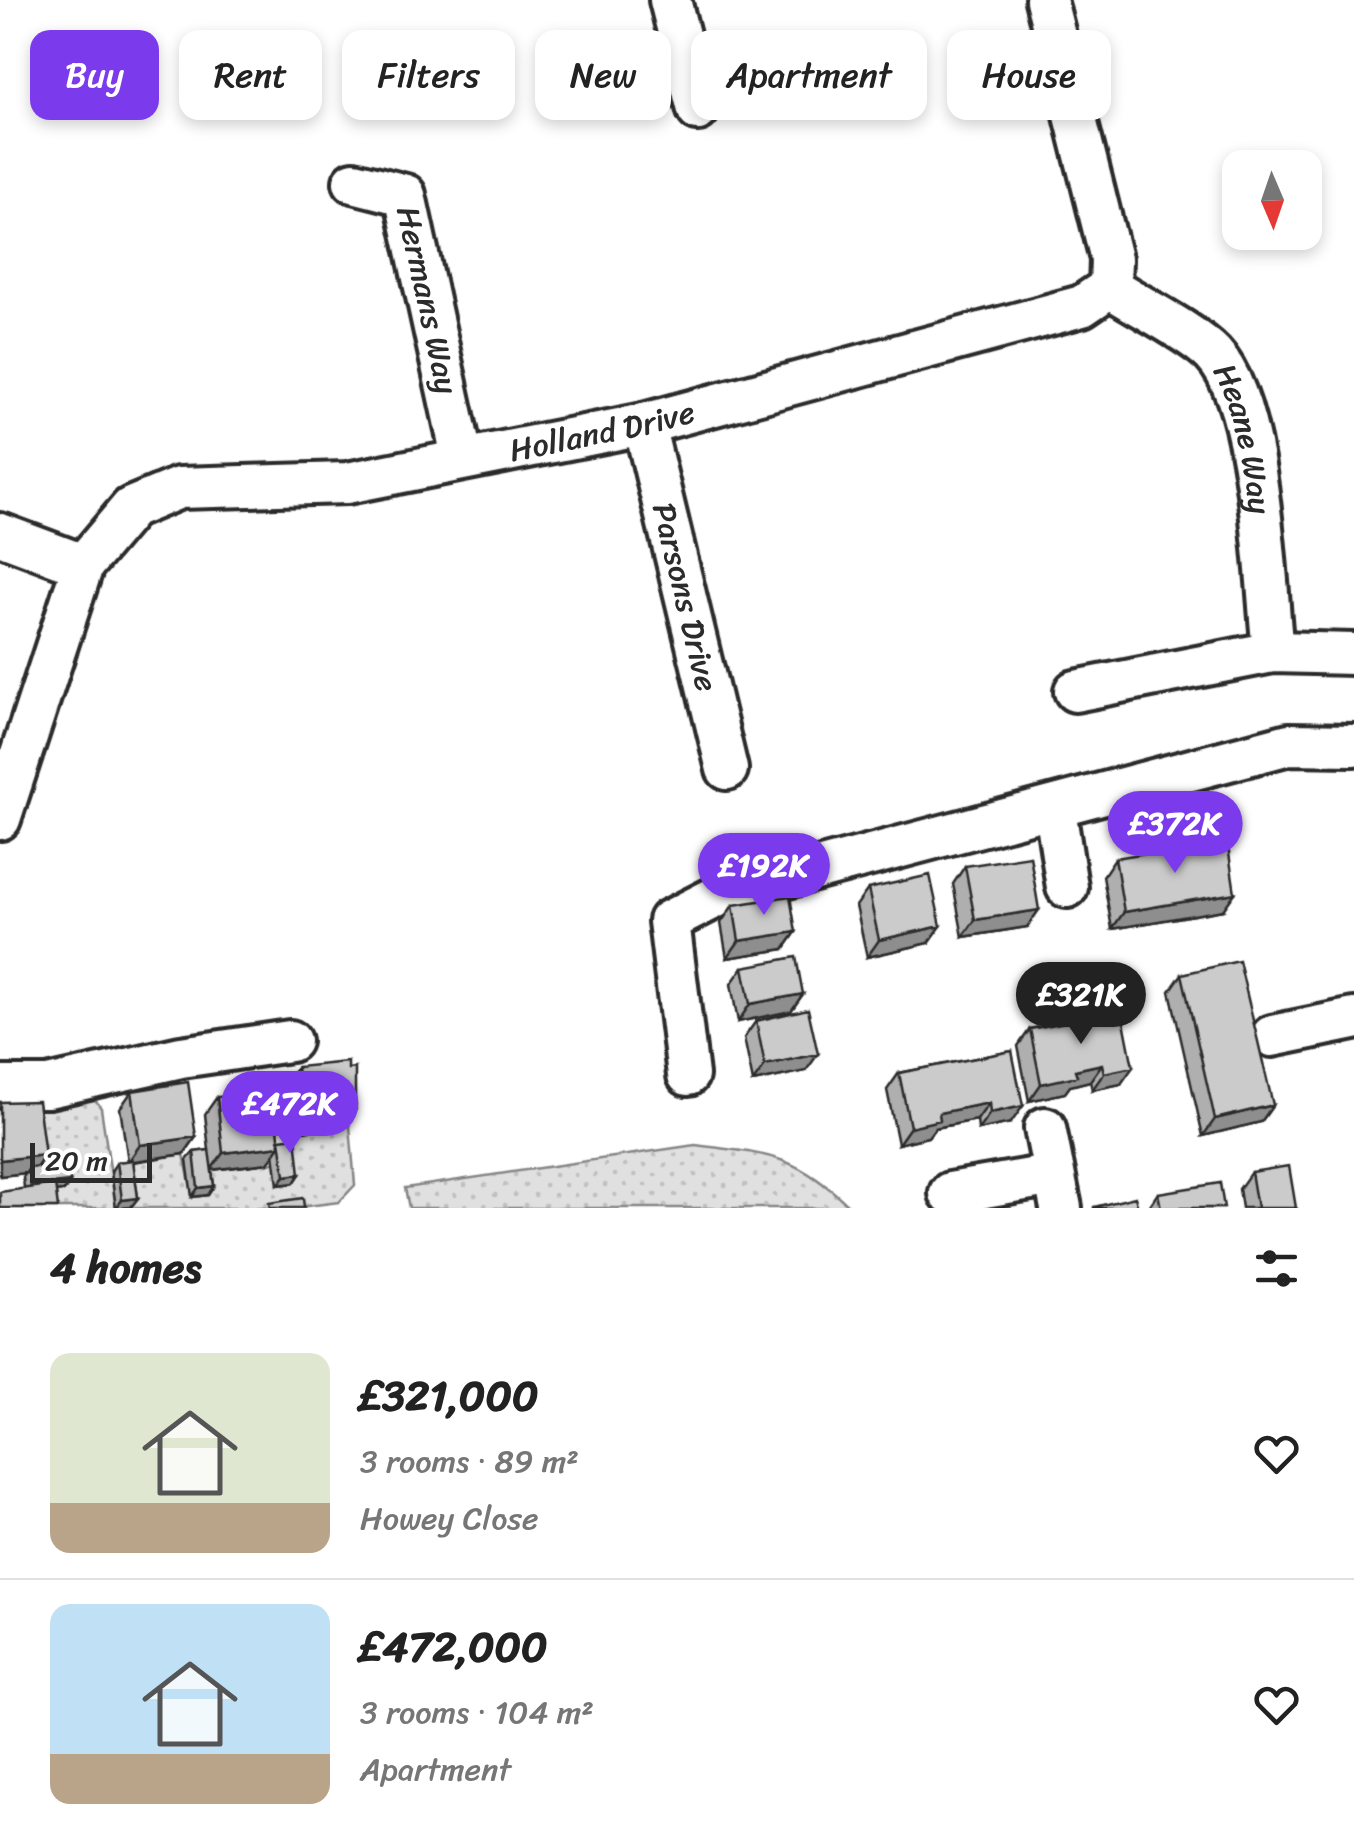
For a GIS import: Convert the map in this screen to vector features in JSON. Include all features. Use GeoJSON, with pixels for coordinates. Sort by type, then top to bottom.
{"type":"FeatureCollection","features":[{"type":"Feature","properties":{"kind":"street"},"geometry":{"type":"LineString","coordinates":[[670,0],[691,82]]}},
{"type":"Feature","properties":{"kind":"street"},"geometry":{"type":"LineString","coordinates":[[1046,0],[1110,258],[1110,288]]}},
{"type":"Feature","properties":{"kind":"street","name":"Hermans Way"},"geometry":{"type":"LineString","coordinates":[[354,182],[405,195],[462,457]]}},
{"type":"Feature","properties":{"kind":"street","name":"Holland Drive"},"geometry":{"type":"LineString","coordinates":[[0,820],[83,565],[131,508],[179,488],[346,483],[644,424],[1082,306],[1110,288]]}},
{"type":"Feature","properties":{"kind":"street","name":"Heane Way"},"geometry":{"type":"LineString","coordinates":[[1110,288],[1213,354],[1234,390],[1250,441],[1292,651]]}},
{"type":"Feature","properties":{"kind":"street","name":"Parsons Drive"},"geometry":{"type":"LineString","coordinates":[[644,424],[727,769]]}},
{"type":"Feature","properties":{"kind":"street"},"geometry":{"type":"LineString","coordinates":[[0,534],[83,565]]}},
{"type":"Feature","properties":{"kind":"street"},"geometry":{"type":"LineString","coordinates":[[1075,691],[1203,663],[1292,651],[1354,654]]}},
{"type":"Feature","properties":{"kind":"street"},"geometry":{"type":"LineString","coordinates":[[688,1076],[669,921],[720,895],[1289,744],[1354,746]]}},
{"type":"Feature","properties":{"kind":"street"},"geometry":{"type":"LineString","coordinates":[[1054,808],[1067,887]]}},
{"type":"Feature","properties":{"kind":"street"},"geometry":{"type":"LineString","coordinates":[[1272,1036],[1354,1020]]}},
{"type":"Feature","properties":{"kind":"street"},"geometry":{"type":"LineString","coordinates":[[0,1087],[48,1087],[181,1057],[290,1041]]}},
{"type":"Feature","properties":{"kind":"street"},"geometry":{"type":"LineString","coordinates":[[950,1193],[1058,1191],[1045,1128]]}},
{"type":"Feature","properties":{"kind":"shaded area"},"geometry":{"type":"Polygon","coordinates":[[[79,1097],[94,1098],[101,1108],[116,1208],[44,1208],[33,1176],[25,1111],[79,1097]]]}},
{"type":"Feature","properties":{"kind":"shaded area"},"geometry":{"type":"Polygon","coordinates":[[[350,1126],[355,1185],[339,1202],[291,1208],[122,1208],[131,1206],[128,1162],[184,1154],[193,1197],[211,1170],[276,1162],[279,1184],[293,1183],[289,1132],[350,1126]]]}},
{"type":"Feature","properties":{"kind":"shaded area"},"geometry":{"type":"Polygon","coordinates":[[[695,1145],[780,1160],[814,1177],[851,1208],[409,1208],[405,1188],[695,1145]]]}},
{"type":"Feature","properties":{"kind":"building"},"geometry":{"type":"Polygon","coordinates":[[[1227,840],[1235,893],[1124,912],[1115,858],[1227,840]]]}},
{"type":"Feature","properties":{"kind":"building"},"geometry":{"type":"Polygon","coordinates":[[[1030,856],[1039,910],[975,920],[965,866],[1030,856]]]}},
{"type":"Feature","properties":{"kind":"building"},"geometry":{"type":"Polygon","coordinates":[[[930,875],[941,926],[879,940],[868,889],[930,875]]]}},
{"type":"Feature","properties":{"kind":"building"},"geometry":{"type":"Polygon","coordinates":[[[790,896],[796,932],[739,941],[733,905],[790,896]]]}},
{"type":"Feature","properties":{"kind":"building"},"geometry":{"type":"Polygon","coordinates":[[[796,957],[803,994],[750,1004],[743,967],[796,957]]]}},
{"type":"Feature","properties":{"kind":"building"},"geometry":{"type":"Polygon","coordinates":[[[1239,961],[1273,1105],[1215,1119],[1182,974],[1239,961]]]}},
{"type":"Feature","properties":{"kind":"building"},"geometry":{"type":"Polygon","coordinates":[[[808,1009],[818,1054],[765,1065],[756,1021],[808,1009]]]}},
{"type":"Feature","properties":{"kind":"building"},"geometry":{"type":"Polygon","coordinates":[[[1122,1011],[1133,1067],[1104,1073],[1102,1064],[1075,1070],[1077,1076],[1041,1084],[1030,1029],[1122,1011]]]}},
{"type":"Feature","properties":{"kind":"building"},"geometry":{"type":"Polygon","coordinates":[[[1012,1051],[1023,1106],[990,1113],[989,1103],[939,1113],[940,1120],[910,1127],[899,1073],[1012,1051]]]}},
{"type":"Feature","properties":{"kind":"building"},"geometry":{"type":"Polygon","coordinates":[[[348,1062],[348,1069],[355,1068],[355,1110],[301,1115],[297,1067],[348,1062]]]}},
{"type":"Feature","properties":{"kind":"building"},"geometry":{"type":"Polygon","coordinates":[[[188,1082],[196,1137],[140,1145],[132,1091],[188,1082]]]}},
{"type":"Feature","properties":{"kind":"building"},"geometry":{"type":"Polygon","coordinates":[[[274,1091],[280,1146],[223,1153],[217,1097],[274,1091]]]}},
{"type":"Feature","properties":{"kind":"building"},"geometry":{"type":"Polygon","coordinates":[[[38,1101],[45,1155],[0,1160],[0,1102],[38,1101]]]}},
{"type":"Feature","properties":{"kind":"building"},"geometry":{"type":"Polygon","coordinates":[[[296,1137],[300,1174],[285,1176],[280,1139],[296,1137]]]}},
{"type":"Feature","properties":{"kind":"building"},"geometry":{"type":"Polygon","coordinates":[[[209,1150],[214,1186],[198,1188],[194,1152],[209,1150]]]}},
{"type":"Feature","properties":{"kind":"building"},"geometry":{"type":"Polygon","coordinates":[[[133,1160],[138,1198],[122,1200],[117,1162],[133,1160]]]}},
{"type":"Feature","properties":{"kind":"building"},"geometry":{"type":"Polygon","coordinates":[[[68,1164],[70,1182],[31,1186],[29,1168],[68,1164]]]}},
{"type":"Feature","properties":{"kind":"building"},"geometry":{"type":"Polygon","coordinates":[[[1289,1166],[1296,1208],[1257,1208],[1251,1172],[1289,1166]]]}},
{"type":"Feature","properties":{"kind":"building"},"geometry":{"type":"Polygon","coordinates":[[[1220,1183],[1224,1208],[1161,1208],[1158,1193],[1220,1183]]]}},
{"type":"Feature","properties":{"kind":"building"},"geometry":{"type":"Polygon","coordinates":[[[55,1184],[58,1208],[0,1208],[0,1192],[55,1184]]]}},
{"type":"Feature","properties":{"kind":"building"},"geometry":{"type":"Polygon","coordinates":[[[1135,1197],[1138,1208],[1094,1208],[1094,1207],[1135,1197]]]}},
{"type":"Feature","properties":{"kind":"building"},"geometry":{"type":"Polygon","coordinates":[[[303,1198],[304,1208],[270,1208],[269,1203],[303,1198]]]}}]}
